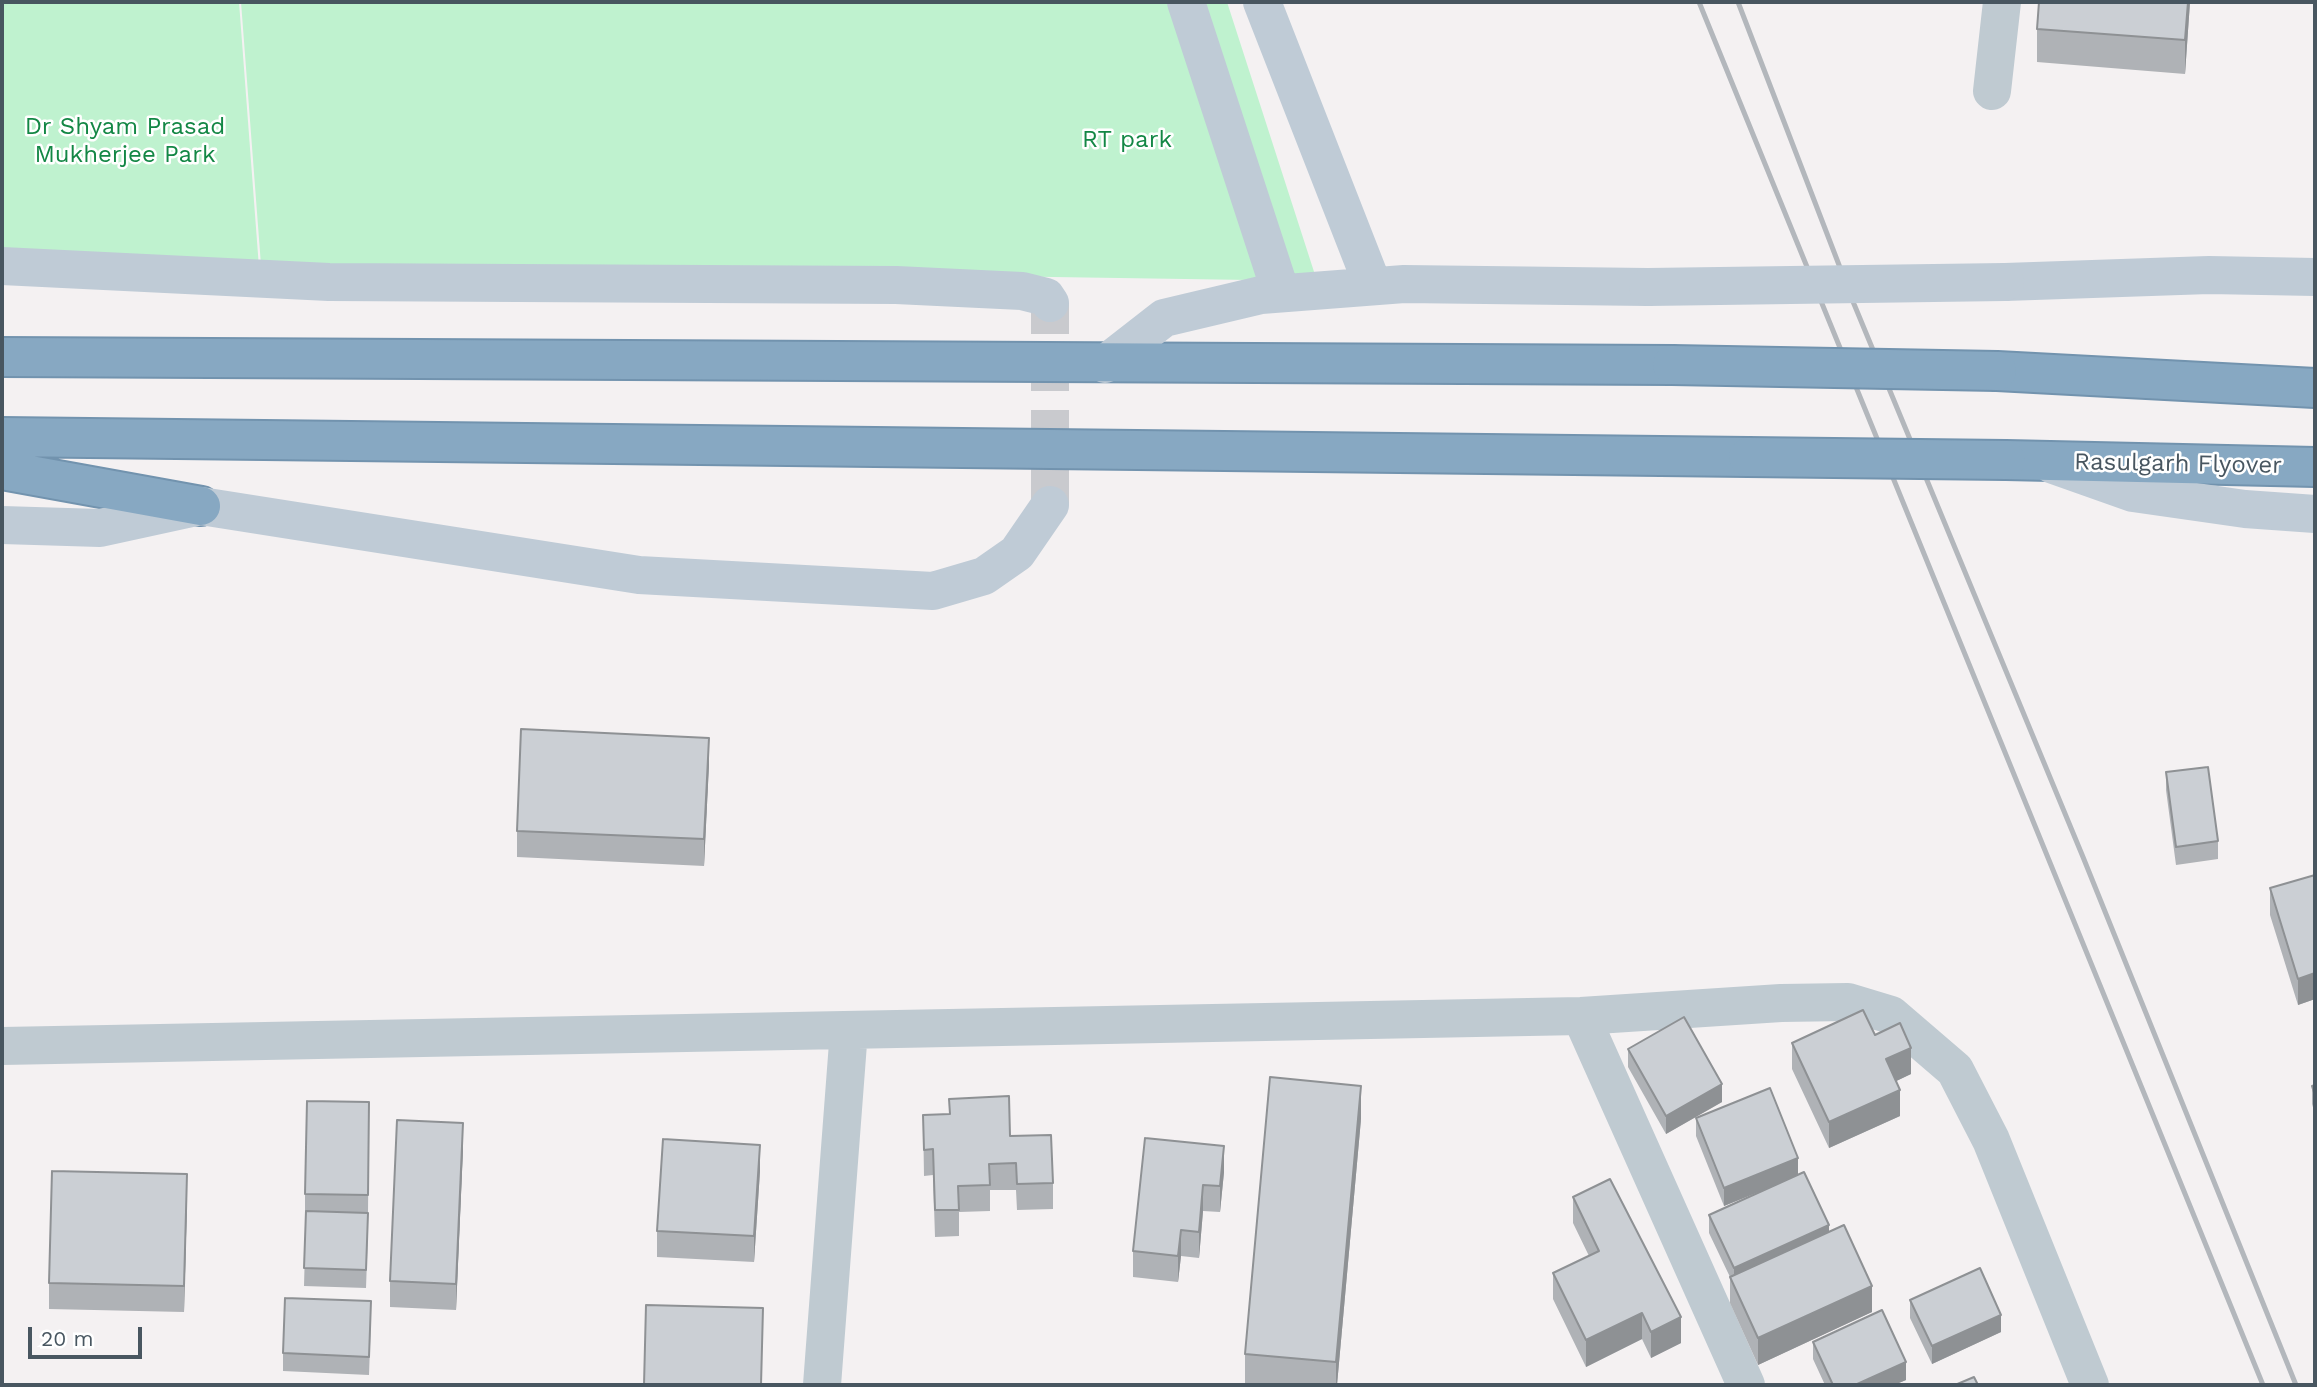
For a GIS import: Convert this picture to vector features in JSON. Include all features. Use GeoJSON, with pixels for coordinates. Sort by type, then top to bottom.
{"type":"FeatureCollection","features":[{"type":"Feature","properties":{"kind":"highway"},"geometry":{"type":"LineString","coordinates":[[2,357],[1672,365],[1997,371],[2315,387]]}},
{"type":"Feature","properties":{"kind":"highway","name":"Rasulgarh Flyover"},"geometry":{"type":"LineString","coordinates":[[2,437],[2023,460],[2315,467]]}},
{"type":"Feature","properties":{"kind":"highway"},"geometry":{"type":"LineString","coordinates":[[2,470],[201,506]]}},
{"type":"Feature","properties":{"kind":"street"},"geometry":{"type":"LineString","coordinates":[[1186,2],[1281,293]]}},
{"type":"Feature","properties":{"kind":"street"},"geometry":{"type":"LineString","coordinates":[[1262,2],[1373,286]]}},
{"type":"Feature","properties":{"kind":"street"},"geometry":{"type":"LineString","coordinates":[[1993,91],[2002,2]]}},
{"type":"Feature","properties":{"kind":"street"},"geometry":{"type":"LineString","coordinates":[[2,266],[329,282],[896,285],[1021,291],[1046,297],[1050,303]]}},
{"type":"Feature","properties":{"kind":"street"},"geometry":{"type":"LineString","coordinates":[[1105,364],[1164,318],[1261,295],[1373,286],[1648,287],[2005,282],[2209,275],[2315,277]]}},
{"type":"Feature","properties":{"kind":"street"},"geometry":{"type":"LineString","coordinates":[[2023,460],[2133,493],[2245,509],[2315,514]]}},
{"type":"Feature","properties":{"kind":"street"},"geometry":{"type":"LineString","coordinates":[[2,525],[100,528],[201,506],[639,575],[933,591],[984,576],[1017,553],[1050,505]]}},
{"type":"Feature","properties":{"kind":"street"},"geometry":{"type":"LineString","coordinates":[[2,1046],[1581,1016],[1781,1003],[1848,1002],[1891,1015],[1955,1070],[1991,1140],[2090,1385]]}},
{"type":"Feature","properties":{"kind":"street"},"geometry":{"type":"LineString","coordinates":[[1581,1016],[1746,1385]]}},
{"type":"Feature","properties":{"kind":"street"},"geometry":{"type":"LineString","coordinates":[[822,1385],[849,1030]]}},
{"type":"Feature","properties":{"kind":"green space","name":"Dr Shyam Prasad Mukherjee Park"},"geometry":{"type":"Polygon","coordinates":[[[2,2],[239,2],[260,281],[2,275],[2,2]]]}},
{"type":"Feature","properties":{"kind":"green space","name":"RT park"},"geometry":{"type":"Polygon","coordinates":[[[241,2],[1227,2],[1317,281],[261,265],[241,2]]]}},
{"type":"Feature","properties":{"kind":"building"},"geometry":{"type":"Polygon","coordinates":[[[2039,2],[2188,2],[2185,40],[2037,29],[2039,2]]]}},
{"type":"Feature","properties":{"kind":"building"},"geometry":{"type":"Polygon","coordinates":[[[521,729],[709,738],[704,839],[517,831],[521,729]]]}},
{"type":"Feature","properties":{"kind":"building"},"geometry":{"type":"Polygon","coordinates":[[[2208,767],[2218,841],[2176,847],[2166,772],[2208,767]]]}},
{"type":"Feature","properties":{"kind":"building"},"geometry":{"type":"Polygon","coordinates":[[[2315,875],[2315,973],[2298,979],[2270,888],[2315,875]]]}},
{"type":"Feature","properties":{"kind":"building"},"geometry":{"type":"Polygon","coordinates":[[[1863,1010],[1875,1035],[1900,1023],[1911,1048],[1886,1059],[1900,1090],[1829,1122],[1792,1043],[1863,1010]]]}},
{"type":"Feature","properties":{"kind":"building"},"geometry":{"type":"Polygon","coordinates":[[[1684,1017],[1722,1084],[1666,1116],[1628,1049],[1684,1017]]]}},
{"type":"Feature","properties":{"kind":"building"},"geometry":{"type":"Polygon","coordinates":[[[1270,1077],[1361,1086],[1336,1362],[1245,1354],[1270,1077]]]}},
{"type":"Feature","properties":{"kind":"building"},"geometry":{"type":"Polygon","coordinates":[[[1770,1088],[1798,1158],[1724,1188],[1696,1118],[1770,1088]]]}},
{"type":"Feature","properties":{"kind":"building"},"geometry":{"type":"Polygon","coordinates":[[[1009,1096],[1010,1136],[1051,1135],[1053,1183],[1017,1184],[1016,1163],[989,1164],[990,1185],[958,1186],[959,1210],[935,1210],[933,1149],[924,1150],[923,1115],[950,1114],[949,1099],[1009,1096]]]}},
{"type":"Feature","properties":{"kind":"building"},"geometry":{"type":"Polygon","coordinates":[[[307,1101],[369,1102],[368,1195],[305,1194],[307,1101]]]}},
{"type":"Feature","properties":{"kind":"building"},"geometry":{"type":"Polygon","coordinates":[[[397,1120],[463,1123],[456,1284],[390,1281],[397,1120]]]}},
{"type":"Feature","properties":{"kind":"building"},"geometry":{"type":"Polygon","coordinates":[[[1145,1138],[1224,1146],[1220,1186],[1203,1185],[1199,1232],[1181,1230],[1178,1256],[1133,1251],[1145,1138]]]}},
{"type":"Feature","properties":{"kind":"building"},"geometry":{"type":"Polygon","coordinates":[[[663,1139],[760,1145],[754,1236],[657,1231],[663,1139]]]}},
{"type":"Feature","properties":{"kind":"building"},"geometry":{"type":"Polygon","coordinates":[[[52,1171],[187,1174],[184,1286],[49,1283],[52,1171]]]}},
{"type":"Feature","properties":{"kind":"building"},"geometry":{"type":"Polygon","coordinates":[[[1804,1172],[1829,1225],[1734,1268],[1709,1215],[1804,1172]]]}},
{"type":"Feature","properties":{"kind":"building"},"geometry":{"type":"Polygon","coordinates":[[[1610,1179],[1681,1317],[1651,1332],[1642,1313],[1586,1340],[1553,1273],[1599,1251],[1573,1197],[1610,1179]]]}},
{"type":"Feature","properties":{"kind":"building"},"geometry":{"type":"Polygon","coordinates":[[[306,1211],[368,1213],[366,1270],[304,1268],[306,1211]]]}},
{"type":"Feature","properties":{"kind":"building"},"geometry":{"type":"Polygon","coordinates":[[[1844,1225],[1872,1286],[1758,1338],[1730,1277],[1844,1225]]]}},
{"type":"Feature","properties":{"kind":"building"},"geometry":{"type":"Polygon","coordinates":[[[1980,1268],[2001,1315],[1932,1346],[1910,1300],[1980,1268]]]}},
{"type":"Feature","properties":{"kind":"building"},"geometry":{"type":"Polygon","coordinates":[[[285,1298],[371,1301],[369,1357],[283,1353],[285,1298]]]}},
{"type":"Feature","properties":{"kind":"building"},"geometry":{"type":"Polygon","coordinates":[[[646,1305],[763,1308],[761,1385],[644,1385],[646,1305]]]}},
{"type":"Feature","properties":{"kind":"building"},"geometry":{"type":"Polygon","coordinates":[[[1882,1310],[1906,1362],[1855,1385],[1833,1385],[1813,1342],[1882,1310]]]}},
{"type":"Feature","properties":{"kind":"building"},"geometry":{"type":"Polygon","coordinates":[[[1974,1377],[1978,1385],[1955,1385],[1974,1377]]]}},
{"type":"Feature","properties":{"kind":"tunnel"},"geometry":{"type":"LineString","coordinates":[[1050,303],[1050,505]]}},
{"type":"Feature","properties":{"kind":"railway"},"geometry":{"type":"LineString","coordinates":[[1699,2],[2263,1385]]}},
{"type":"Feature","properties":{"kind":"railway"},"geometry":{"type":"LineString","coordinates":[[1738,2],[1854,304],[2083,857],[2296,1385]]}}]}
